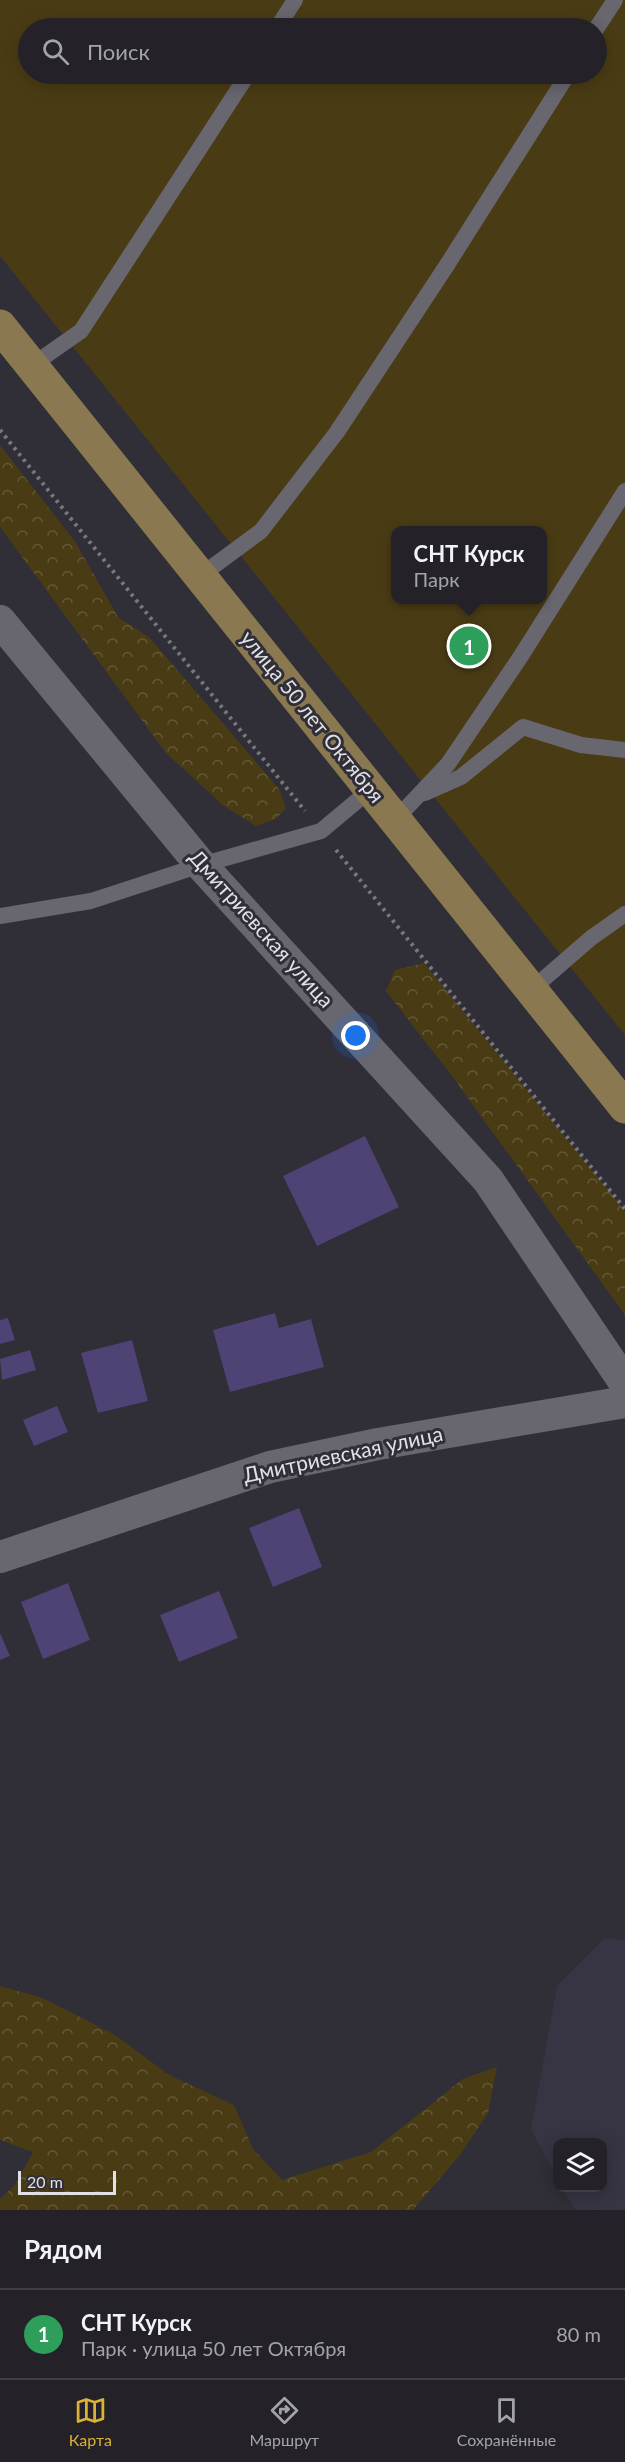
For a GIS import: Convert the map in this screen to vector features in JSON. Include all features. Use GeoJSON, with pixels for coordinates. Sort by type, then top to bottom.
{"type":"FeatureCollection","features":[{"type":"Feature","properties":{"kind":"main road","name":"улица 50 лет Октября"},"geometry":{"type":"LineString","coordinates":[[0,326],[625,1107]]}},
{"type":"Feature","properties":{"kind":"street","name":"Дмитриевская улица"},"geometry":{"type":"LineString","coordinates":[[0,621],[201,865],[488,1180],[625,1383]]}},
{"type":"Feature","properties":{"kind":"street","name":"Дмитриевская улица"},"geometry":{"type":"LineString","coordinates":[[0,1557],[270,1467],[378,1444],[625,1402]]}},
{"type":"Feature","properties":{"kind":"lane"},"geometry":{"type":"LineString","coordinates":[[283,18],[295,0]]}},
{"type":"Feature","properties":{"kind":"lane"},"geometry":{"type":"LineString","coordinates":[[604,18],[615,0]]}},
{"type":"Feature","properties":{"kind":"lane"},"geometry":{"type":"LineString","coordinates":[[32,366],[81,331],[242,84]]}},
{"type":"Feature","properties":{"kind":"lane"},"geometry":{"type":"LineString","coordinates":[[200,576],[261,531],[337,432],[447,266],[562,84]]}},
{"type":"Feature","properties":{"kind":"lane"},"geometry":{"type":"LineString","coordinates":[[395,820],[448,764],[625,491]]}},
{"type":"Feature","properties":{"kind":"lane"},"geometry":{"type":"LineString","coordinates":[[417,796],[461,777],[523,727],[581,745],[625,750]]}},
{"type":"Feature","properties":{"kind":"lane"},"geometry":{"type":"LineString","coordinates":[[0,916],[91,901],[201,865],[321,831],[370,790]]}},
{"type":"Feature","properties":{"kind":"lane"},"geometry":{"type":"LineString","coordinates":[[531,990],[591,938],[625,914]]}},
{"type":"Feature","properties":{"kind":"shaded area"},"geometry":{"type":"Polygon","coordinates":[[[605,1938],[625,1940],[625,2210],[575,2210],[565,2192],[607,2192],[607,2138],[553,2138],[553,2170],[531,2129],[557,1986],[605,1938]]]}},
{"type":"Feature","properties":{"kind":"green space"},"geometry":{"type":"Polygon","coordinates":[[[0,0],[625,0],[625,1035],[0,256],[0,0]]]}},
{"type":"Feature","properties":{"kind":"green space"},"geometry":{"type":"Polygon","coordinates":[[[0,445],[76,543],[118,617],[150,638],[279,789],[286,808],[276,819],[256,826],[224,806],[166,753],[0,527],[0,445]]]}},
{"type":"Feature","properties":{"kind":"green space"},"geometry":{"type":"Polygon","coordinates":[[[424,963],[625,1211],[625,1315],[452,1076],[386,991],[395,970],[424,963]]]}},
{"type":"Feature","properties":{"kind":"green space"},"geometry":{"type":"Polygon","coordinates":[[[0,1986],[43,1998],[115,2035],[169,2075],[234,2105],[253,2149],[282,2180],[371,2152],[463,2079],[497,2067],[488,2113],[460,2155],[413,2210],[0,2210],[0,2199],[15,2185],[33,2152],[0,2140],[0,1986]]]}},
{"type":"Feature","properties":{"kind":"building"},"geometry":{"type":"Polygon","coordinates":[[[365,1136],[399,1207],[317,1246],[283,1176],[365,1136]]]}},
{"type":"Feature","properties":{"kind":"building"},"geometry":{"type":"Polygon","coordinates":[[[275,1313],[279,1328],[311,1319],[324,1367],[230,1392],[213,1330],[275,1313]]]}},
{"type":"Feature","properties":{"kind":"building"},"geometry":{"type":"Polygon","coordinates":[[[8,1318],[15,1340],[0,1344],[0,1320],[8,1318]]]}},
{"type":"Feature","properties":{"kind":"building"},"geometry":{"type":"Polygon","coordinates":[[[132,1340],[148,1401],[98,1413],[81,1353],[132,1340]]]}},
{"type":"Feature","properties":{"kind":"building"},"geometry":{"type":"Polygon","coordinates":[[[30,1350],[36,1370],[2,1380],[0,1359],[30,1350]]]}},
{"type":"Feature","properties":{"kind":"building"},"geometry":{"type":"Polygon","coordinates":[[[57,1406],[68,1432],[34,1446],[23,1420],[57,1406]]]}},
{"type":"Feature","properties":{"kind":"building"},"geometry":{"type":"Polygon","coordinates":[[[299,1508],[322,1567],[273,1587],[249,1528],[299,1508]]]}},
{"type":"Feature","properties":{"kind":"building"},"geometry":{"type":"Polygon","coordinates":[[[68,1583],[90,1640],[43,1659],[21,1602],[68,1583]]]}},
{"type":"Feature","properties":{"kind":"building"},"geometry":{"type":"Polygon","coordinates":[[[219,1591],[238,1638],[179,1662],[160,1615],[219,1591]]]}},
{"type":"Feature","properties":{"kind":"building"},"geometry":{"type":"Polygon","coordinates":[[[0,1633],[10,1656],[0,1660],[0,1633]]]}},
{"type":"Feature","properties":{"kind":"place","name":"СНТ Курск"},"geometry":{"type":"Point","coordinates":[469,646]}}]}
